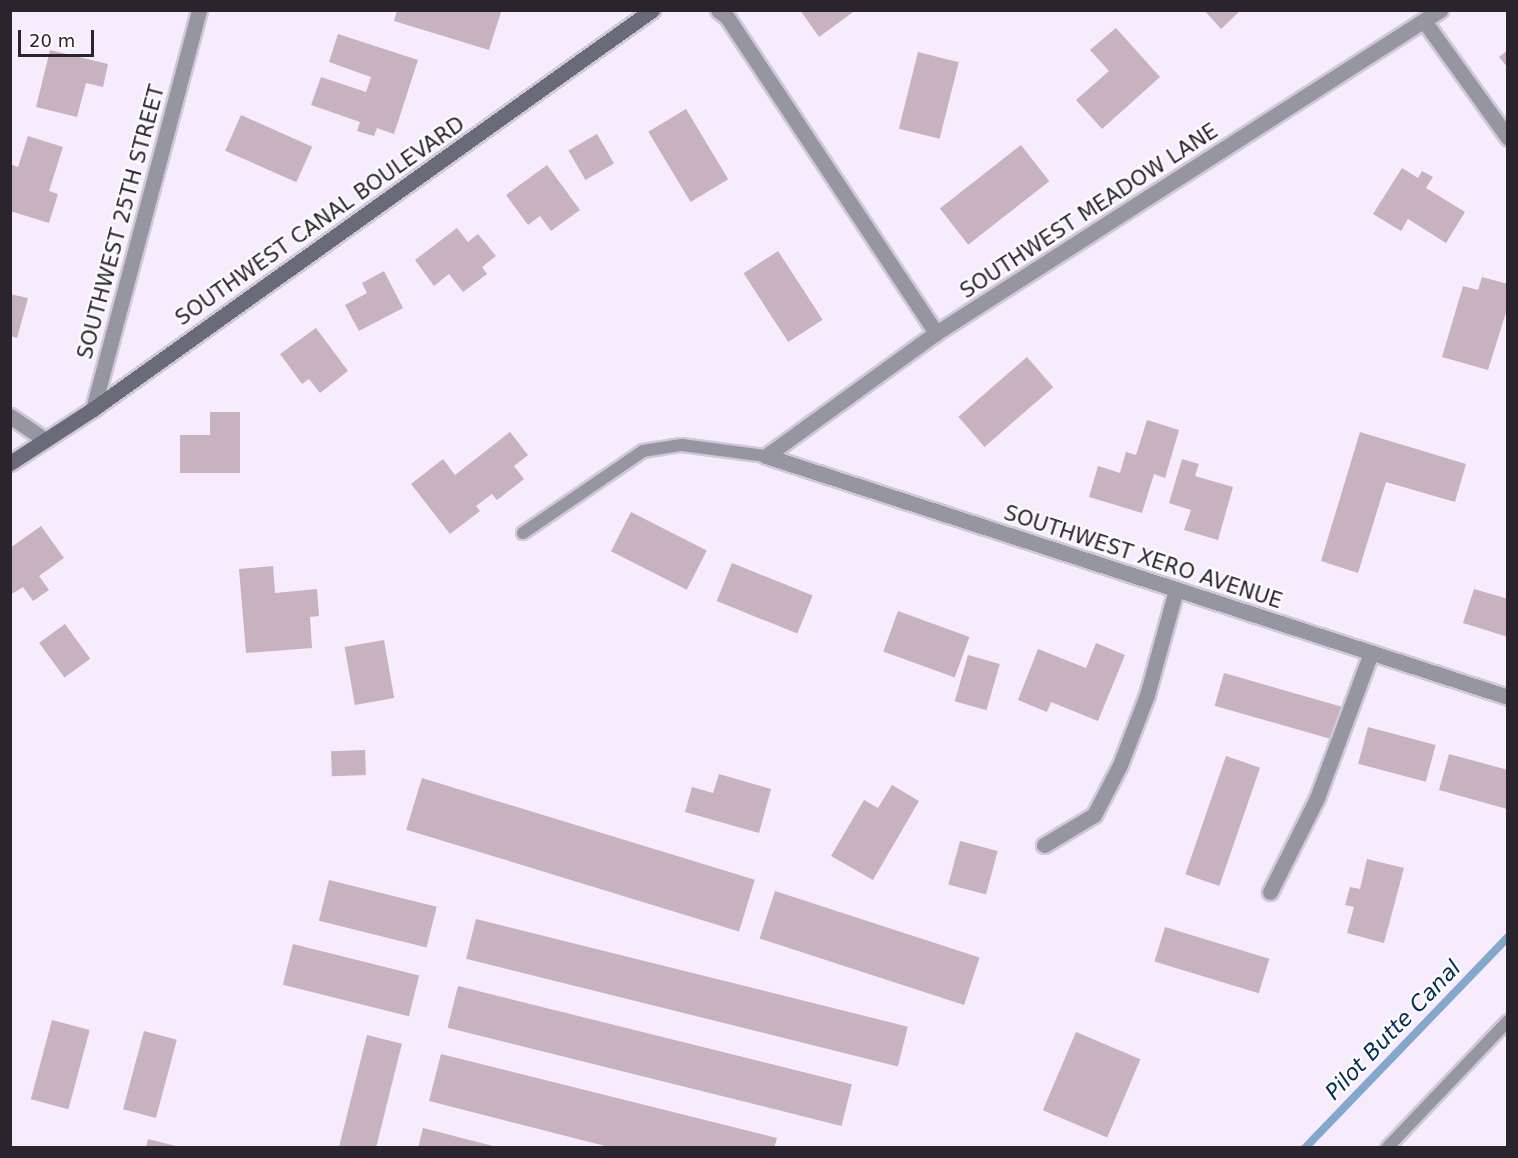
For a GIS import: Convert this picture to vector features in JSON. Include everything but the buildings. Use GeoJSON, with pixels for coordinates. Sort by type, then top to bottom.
{"type":"FeatureCollection","features":[{"type":"Feature","properties":{"kind":"main road","name":"SOUTHWEST CANAL BOULEVARD"},"geometry":{"type":"LineString","coordinates":[[10,463],[93,409],[652,10]]}},
{"type":"Feature","properties":{"kind":"street","name":"SOUTHWEST 25TH STREET"},"geometry":{"type":"LineString","coordinates":[[93,409],[200,10]]}},
{"type":"Feature","properties":{"kind":"street"},"geometry":{"type":"LineString","coordinates":[[718,10],[727,17],[936,333]]}},
{"type":"Feature","properties":{"kind":"street","name":"SOUTHWEST MEADOW LANE"},"geometry":{"type":"LineString","coordinates":[[766,456],[936,333],[1440,10]]}},
{"type":"Feature","properties":{"kind":"street"},"geometry":{"type":"LineString","coordinates":[[1424,21],[1508,138]]}},
{"type":"Feature","properties":{"kind":"street"},"geometry":{"type":"LineString","coordinates":[[10,416],[44,439]]}},
{"type":"Feature","properties":{"kind":"street","name":"SOUTHWEST XERO AVENUE"},"geometry":{"type":"LineString","coordinates":[[766,456],[1508,697]]}},
{"type":"Feature","properties":{"kind":"street"},"geometry":{"type":"LineString","coordinates":[[1044,844],[1094,815],[1120,765],[1147,695],[1176,590]]}},
{"type":"Feature","properties":{"kind":"street"},"geometry":{"type":"LineString","coordinates":[[1270,892],[1317,798],[1371,653]]}},
{"type":"Feature","properties":{"kind":"lane"},"geometry":{"type":"LineString","coordinates":[[524,533],[643,451],[682,445],[766,456]]}},
{"type":"Feature","properties":{"kind":"lane"},"geometry":{"type":"LineString","coordinates":[[1387,1148],[1508,1021]]}},
{"type":"Feature","properties":{"kind":"waterway","name":"Pilot Butte Canal"},"geometry":{"type":"LineString","coordinates":[[1305,1148],[1508,937]]}}]}
